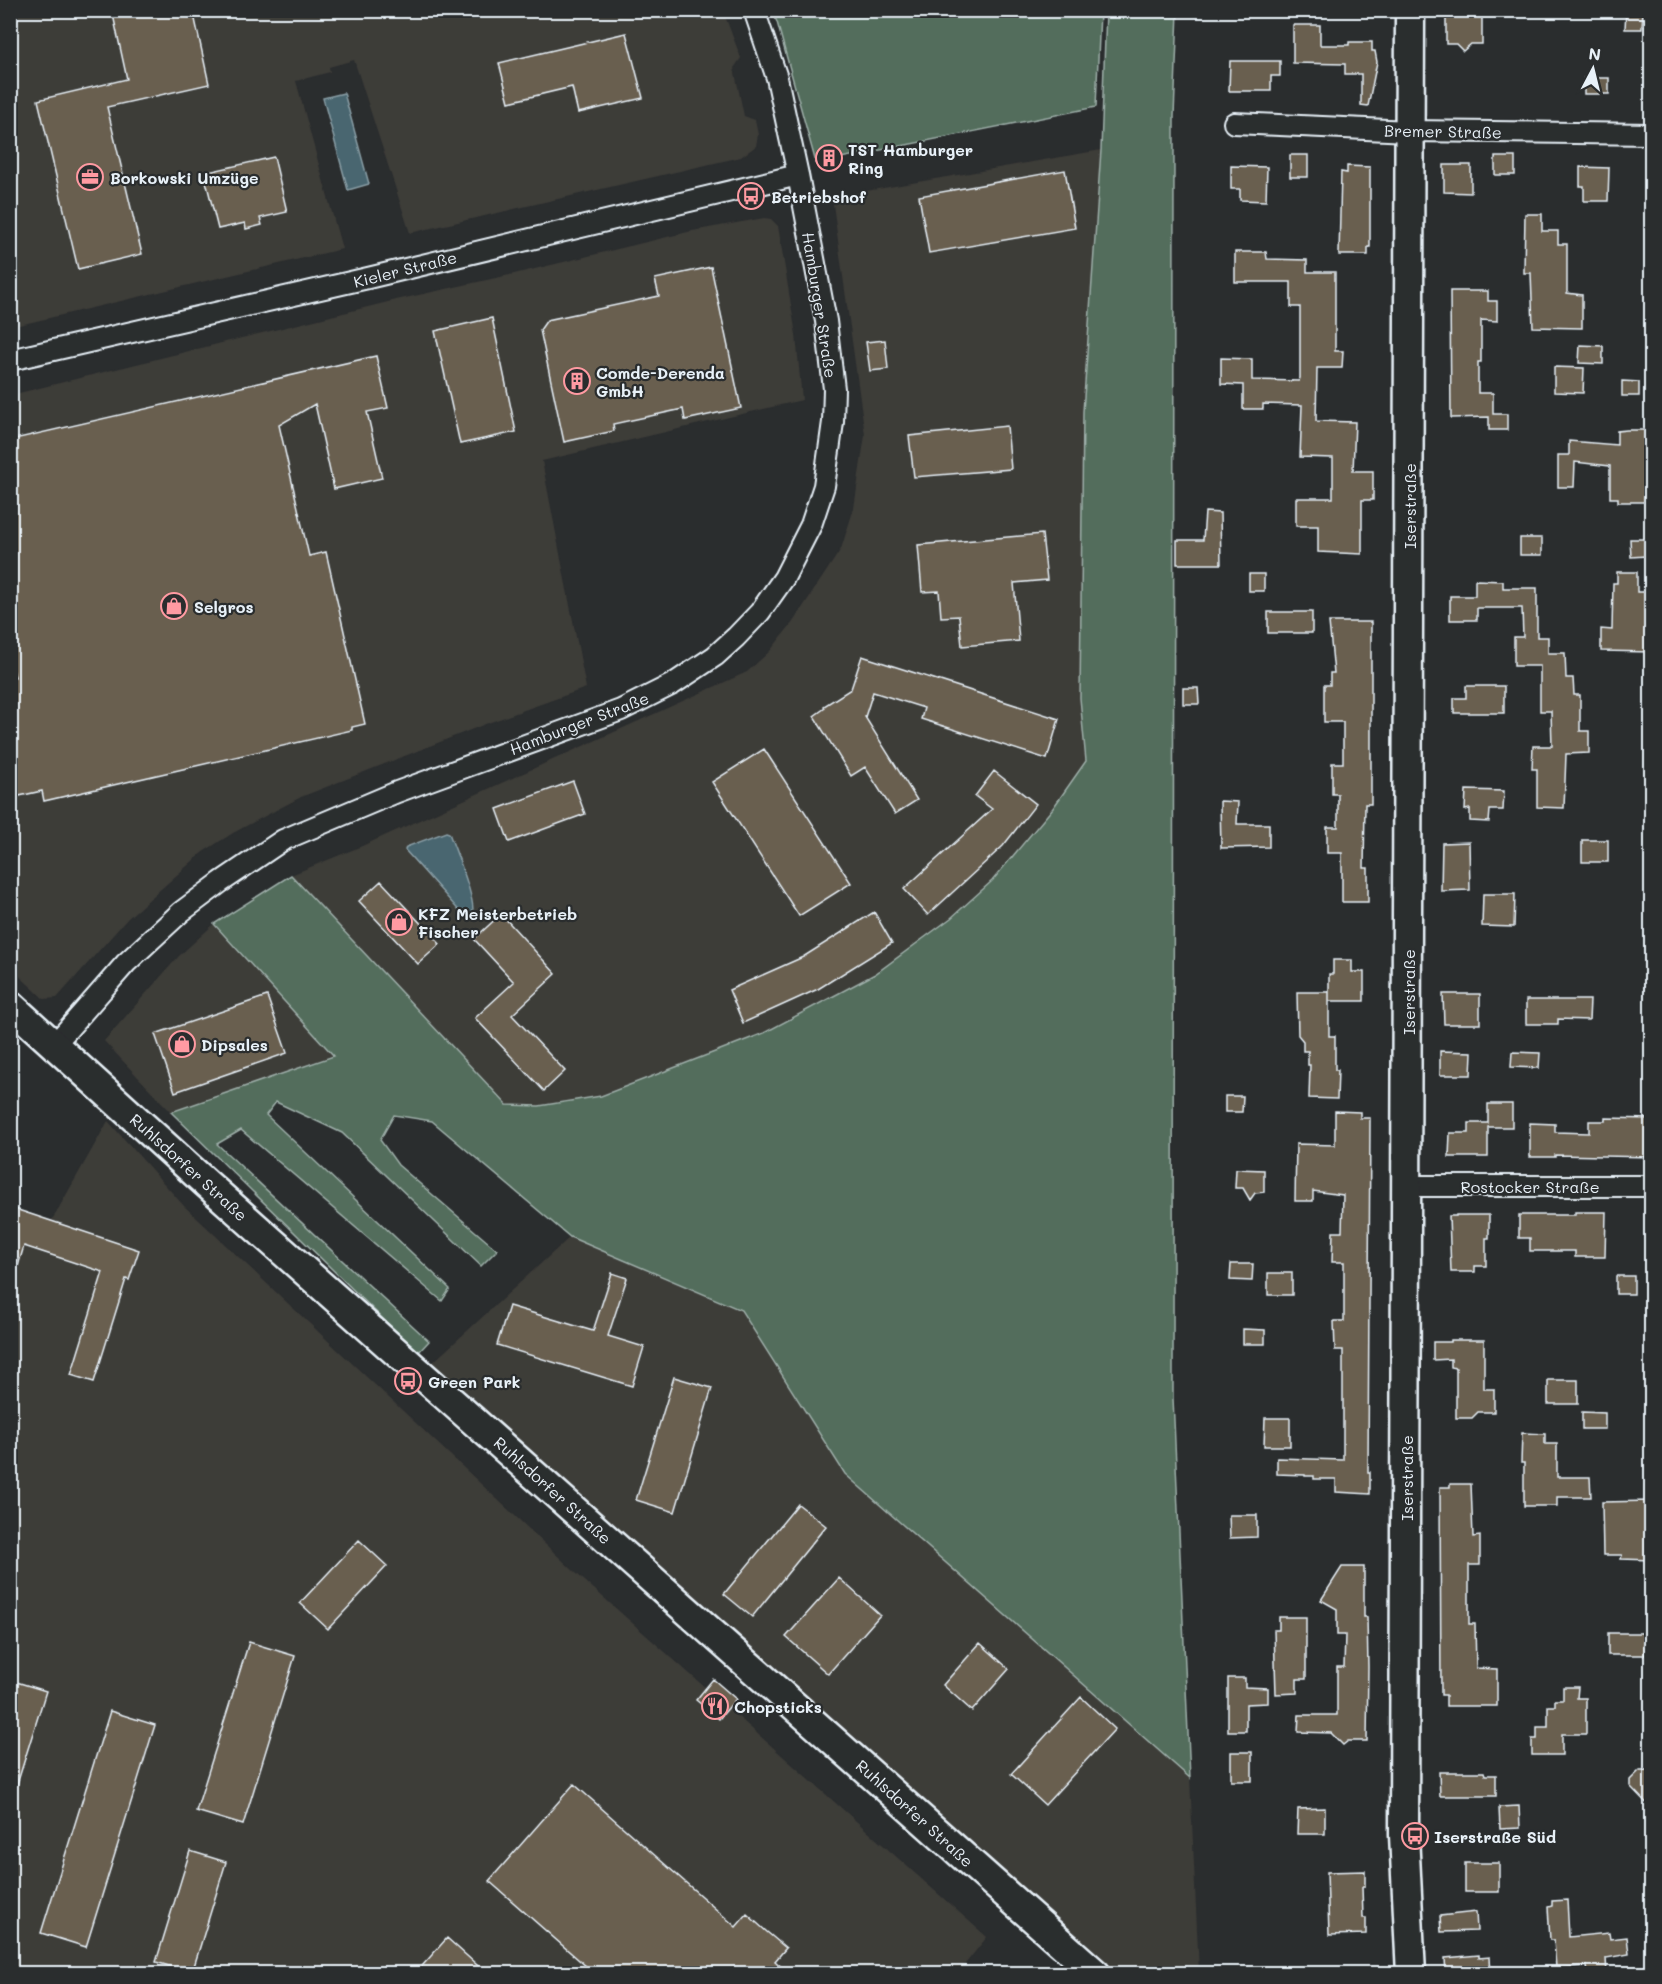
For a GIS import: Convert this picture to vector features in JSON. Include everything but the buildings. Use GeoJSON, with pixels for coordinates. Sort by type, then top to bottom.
{"type":"FeatureCollection","features":[{"type":"Feature","properties":{"kind":"street","name":"Hamburger Straße"},"geometry":{"type":"LineString","coordinates":[[55,1044],[126,963],[181,912],[283,840],[397,792],[621,710],[674,684],[715,656],[760,612],[784,578],[812,525],[824,486],[833,422],[834,389],[826,321],[798,175],[777,78],[754,10]]}},
{"type":"Feature","properties":{"kind":"street","name":"Iserstraße"},"geometry":{"type":"LineString","coordinates":[[1410,10],[1408,1186],[1404,1835],[1411,1974]]}},
{"type":"Feature","properties":{"kind":"street","name":"Bremer Straße"},"geometry":{"type":"LineString","coordinates":[[1234,123],[1410,131],[1652,134]]}},
{"type":"Feature","properties":{"kind":"street","name":"Kieler Straße"},"geometry":{"type":"LineString","coordinates":[[10,360],[368,278],[798,175]]}},
{"type":"Feature","properties":{"kind":"street","name":"Ruhlsdorfer Straße"},"geometry":{"type":"LineString","coordinates":[[10,1005],[206,1183],[1096,1974]]}},
{"type":"Feature","properties":{"kind":"street","name":"Rostocker Straße"},"geometry":{"type":"LineString","coordinates":[[1408,1186],[1652,1186]]}},
{"type":"Feature","properties":{"kind":"shaded area"},"geometry":{"type":"Polygon","coordinates":[[[10,11],[723,11],[741,58],[734,68],[744,116],[755,120],[758,135],[756,146],[741,157],[410,233],[354,60],[329,67],[330,72],[296,81],[342,249],[11,327],[10,11]]]}},
{"type":"Feature","properties":{"kind":"shaded area"},"geometry":{"type":"Polygon","coordinates":[[[1101,150],[1083,412],[1080,698],[1086,761],[1053,808],[992,881],[951,918],[875,974],[764,1033],[601,1096],[539,1106],[507,1106],[291,875],[362,846],[747,672],[770,651],[793,622],[841,549],[854,508],[865,435],[832,197],[1101,150]]]}},
{"type":"Feature","properties":{"kind":"shaded area"},"geometry":{"type":"Polygon","coordinates":[[[764,218],[771,219],[778,226],[796,335],[802,400],[542,461],[586,688],[488,723],[301,797],[233,833],[203,852],[128,918],[57,998],[44,999],[11,968],[11,395],[396,300],[692,231],[764,218]]]}},
{"type":"Feature","properties":{"kind":"shaded area"},"geometry":{"type":"Polygon","coordinates":[[[214,924],[335,1056],[171,1112],[104,1041],[179,956],[214,924]]]}},
{"type":"Feature","properties":{"kind":"shaded area"},"geometry":{"type":"Polygon","coordinates":[[[108,1121],[184,1206],[577,1574],[987,1937],[957,1974],[11,1974],[11,1218],[14,1208],[52,1220],[108,1121]]]}},
{"type":"Feature","properties":{"kind":"shaded area"},"geometry":{"type":"Polygon","coordinates":[[[570,1237],[741,1310],[845,1474],[1190,1778],[1199,1973],[1109,1973],[431,1364],[570,1237]]]}},
{"type":"Feature","properties":{"kind":"green space"},"geometry":{"type":"Polygon","coordinates":[[[772,11],[1100,11],[1096,107],[816,163],[772,11]]]}},
{"type":"Feature","properties":{"kind":"green space"},"geometry":{"type":"Polygon","coordinates":[[[1106,11],[1178,11],[1174,116],[1173,1398],[1190,1778],[845,1474],[741,1310],[570,1237],[432,1121],[394,1115],[380,1140],[398,1165],[497,1250],[481,1266],[342,1133],[276,1102],[266,1115],[450,1289],[442,1301],[241,1130],[217,1144],[429,1341],[418,1353],[171,1112],[334,1056],[214,924],[291,875],[507,1105],[539,1106],[601,1096],[764,1033],[875,974],[951,918],[992,881],[1053,808],[1086,761],[1080,698],[1083,412],[1101,150],[1106,11]]]}},
{"type":"Feature","properties":{"kind":"water"},"geometry":{"type":"Polygon","coordinates":[[[344,93],[369,184],[348,190],[323,98],[344,93]]]}},
{"type":"Feature","properties":{"kind":"water"},"geometry":{"type":"Polygon","coordinates":[[[446,832],[449,833],[469,888],[472,915],[463,915],[405,850],[406,847],[446,832]]]}},
{"type":"Feature","properties":{"kind":"place","name":"TST Hamburger Ring"},"geometry":{"type":"Point","coordinates":[829,158]}},
{"type":"Feature","properties":{"kind":"place","name":"Borkowski Umzüge"},"geometry":{"type":"Point","coordinates":[90,177]}},
{"type":"Feature","properties":{"kind":"place","name":"Betriebshof"},"geometry":{"type":"Point","coordinates":[751,196]}},
{"type":"Feature","properties":{"kind":"place","name":"Comde-Derenda GmbH"},"geometry":{"type":"Point","coordinates":[577,381]}},
{"type":"Feature","properties":{"kind":"place","name":"Selgros"},"geometry":{"type":"Point","coordinates":[174,606]}},
{"type":"Feature","properties":{"kind":"place","name":"KFZ Meisterbetrieb Fischer"},"geometry":{"type":"Point","coordinates":[399,922]}},
{"type":"Feature","properties":{"kind":"place","name":"Dipsales"},"geometry":{"type":"Point","coordinates":[182,1044]}},
{"type":"Feature","properties":{"kind":"place","name":"Green Park"},"geometry":{"type":"Point","coordinates":[408,1381]}},
{"type":"Feature","properties":{"kind":"place","name":"Chopsticks"},"geometry":{"type":"Point","coordinates":[715,1706]}},
{"type":"Feature","properties":{"kind":"place","name":"Iserstraße Süd"},"geometry":{"type":"Point","coordinates":[1415,1836]}}]}
